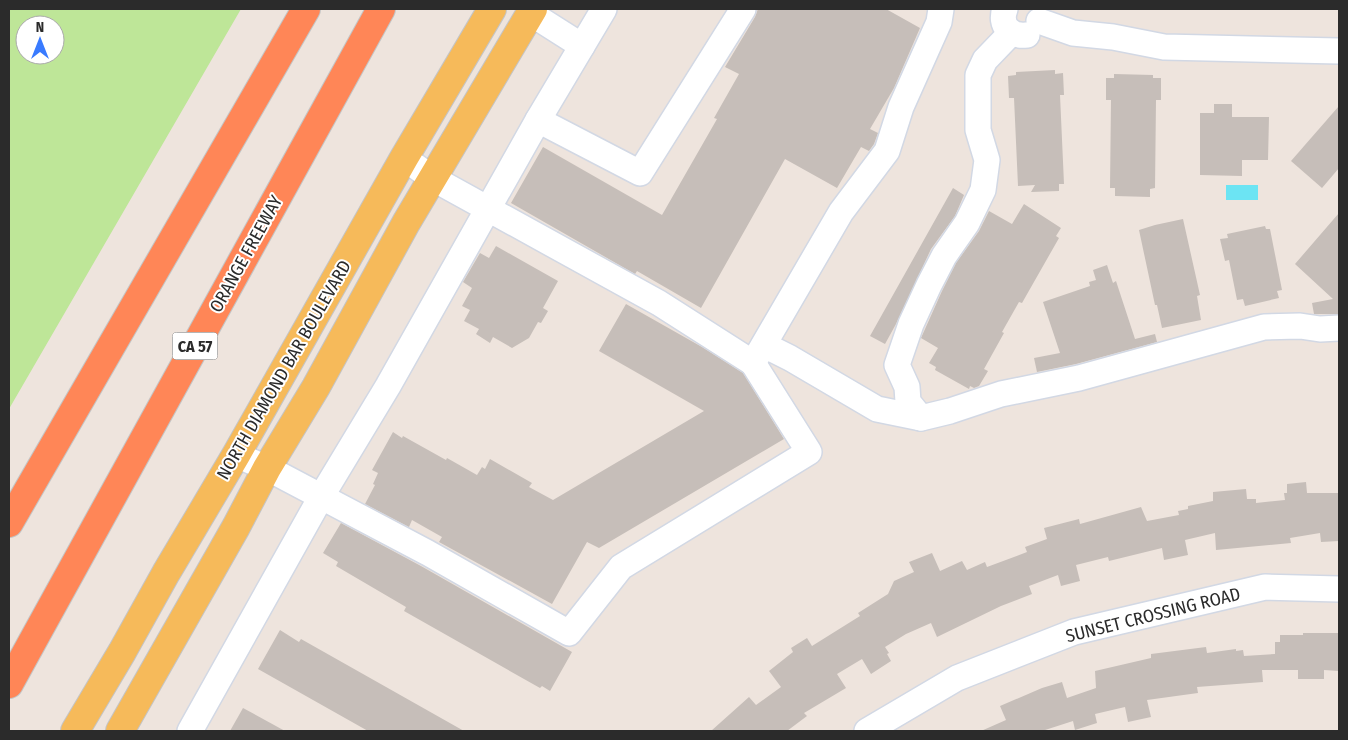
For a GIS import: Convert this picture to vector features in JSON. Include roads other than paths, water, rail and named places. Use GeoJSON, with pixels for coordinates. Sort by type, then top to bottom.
{"type":"FeatureCollection","features":[{"type":"Feature","properties":{"kind":"highway"},"geometry":{"type":"LineString","coordinates":[[9,523],[306,9]]}},
{"type":"Feature","properties":{"kind":"highway","name":"ORANGE FREEWAY"},"geometry":{"type":"LineString","coordinates":[[9,684],[381,9]]}},
{"type":"Feature","properties":{"kind":"main road","name":"NORTH DIAMOND BAR BOULEVARD"},"geometry":{"type":"LineString","coordinates":[[75,731],[236,455],[404,158],[492,9]]}},
{"type":"Feature","properties":{"kind":"main road","name":"NORTH DIAMOND BAR BOULEVARD"},"geometry":{"type":"LineString","coordinates":[[120,731],[432,178],[531,11]]}},
{"type":"Feature","properties":{"kind":"street"},"geometry":{"type":"LineString","coordinates":[[190,731],[321,497],[388,386],[538,120],[604,9]]}},
{"type":"Feature","properties":{"kind":"street"},"geometry":{"type":"LineString","coordinates":[[538,120],[640,173],[743,9]]}},
{"type":"Feature","properties":{"kind":"street"},"geometry":{"type":"LineString","coordinates":[[758,354],[841,212],[887,151],[901,107],[939,22],[941,9]]}},
{"type":"Feature","properties":{"kind":"street"},"geometry":{"type":"LineString","coordinates":[[1005,9],[1003,22],[1006,28],[1018,36],[1032,33],[1037,27],[1038,15],[1073,33],[1113,37],[1164,46],[1339,51]]}},
{"type":"Feature","properties":{"kind":"street"},"geometry":{"type":"LineString","coordinates":[[531,11],[582,46]]}},
{"type":"Feature","properties":{"kind":"street"},"geometry":{"type":"LineString","coordinates":[[922,418],[908,402],[907,387],[898,366],[911,324],[929,285],[944,256],[967,223],[983,190],[987,160],[978,130],[978,75],[985,60],[1012,33]]}},
{"type":"Feature","properties":{"kind":"street"},"geometry":{"type":"LineString","coordinates":[[404,158],[432,178],[487,210],[659,303],[758,354],[790,358],[877,410],[922,418],[1001,394],[1079,378],[1264,327],[1339,328]]}},
{"type":"Feature","properties":{"kind":"street"},"geometry":{"type":"LineString","coordinates":[[236,455],[267,468],[428,553],[569,633],[621,567],[810,452],[758,354]]}},
{"type":"Feature","properties":{"kind":"street","name":"SUNSET CROSSING ROAD"},"geometry":{"type":"LineString","coordinates":[[867,731],[957,678],[1074,632],[1265,587],[1339,589]]}},
{"type":"Feature","properties":{"kind":"water"},"geometry":{"type":"Polygon","coordinates":[[[1226,185],[1258,185],[1258,200],[1226,200],[1226,185]]]}}]}
